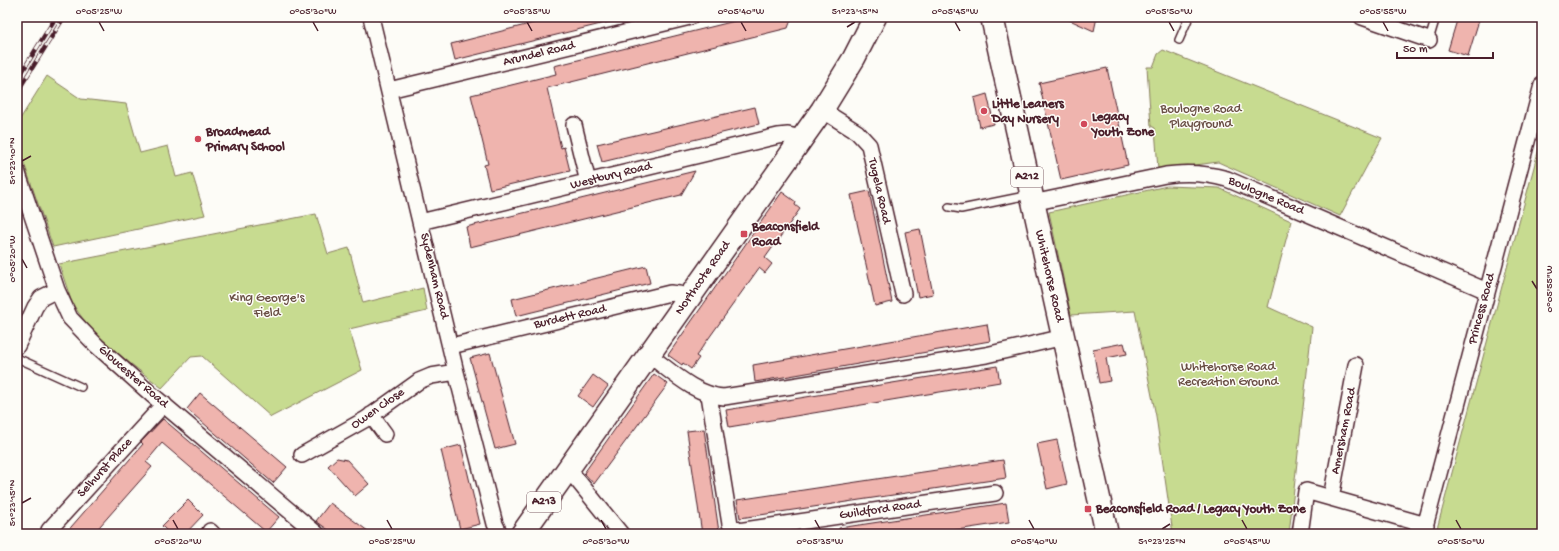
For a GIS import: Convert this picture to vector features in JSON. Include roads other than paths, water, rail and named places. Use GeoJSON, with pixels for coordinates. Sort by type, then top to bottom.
{"type":"FeatureCollection","features":[{"type":"Feature","properties":{"kind":"main road","name":"Northcote Road"},"geometry":{"type":"LineString","coordinates":[[522,534],[822,110],[850,65],[875,17]]}},
{"type":"Feature","properties":{"kind":"main road","name":"Whitehorse Road"},"geometry":{"type":"LineString","coordinates":[[992,17],[1107,534]]}},
{"type":"Feature","properties":{"kind":"street","name":"Sydenham Road"},"geometry":{"type":"LineString","coordinates":[[371,17],[456,372],[494,524],[500,534]]}},
{"type":"Feature","properties":{"kind":"street","name":"Arundel Road"},"geometry":{"type":"LineString","coordinates":[[389,90],[690,17]]}},
{"type":"Feature","properties":{"kind":"street"},"geometry":{"type":"LineString","coordinates":[[1362,17],[1429,40]]}},
{"type":"Feature","properties":{"kind":"street","name":"Princess Road"},"geometry":{"type":"LineString","coordinates":[[1425,529],[1542,85]]}},
{"type":"Feature","properties":{"kind":"street","name":"Tugela Road"},"geometry":{"type":"LineString","coordinates":[[822,110],[857,132],[869,145],[903,294]]}},
{"type":"Feature","properties":{"kind":"street"},"geometry":{"type":"LineString","coordinates":[[574,125],[588,182]]}},
{"type":"Feature","properties":{"kind":"street","name":"Westbury Road"},"geometry":{"type":"LineString","coordinates":[[420,222],[778,136],[788,135],[802,138]]}},
{"type":"Feature","properties":{"kind":"street","name":"Gloucester Road"},"geometry":{"type":"LineString","coordinates":[[17,171],[57,290],[66,310],[79,327],[164,404],[317,534]]}},
{"type":"Feature","properties":{"kind":"street","name":"Boulogne Road"},"geometry":{"type":"LineString","coordinates":[[1032,199],[1166,175],[1184,173],[1211,174],[1227,179],[1487,291]]}},
{"type":"Feature","properties":{"kind":"street"},"geometry":{"type":"LineString","coordinates":[[17,346],[35,307],[41,298],[57,290]]}},
{"type":"Feature","properties":{"kind":"street","name":"Burdett Road"},"geometry":{"type":"LineString","coordinates":[[451,346],[670,294],[679,294],[689,297]]}},
{"type":"Feature","properties":{"kind":"street"},"geometry":{"type":"LineString","coordinates":[[649,355],[699,390],[709,395],[724,397],[986,355],[1064,338]]}},
{"type":"Feature","properties":{"kind":"street","name":"Amersham Road"},"geometry":{"type":"LineString","coordinates":[[1331,498],[1356,365]]}},
{"type":"Feature","properties":{"kind":"street","name":"Owen Close"},"geometry":{"type":"LineString","coordinates":[[302,455],[371,416],[419,381],[430,376],[456,372]]}},
{"type":"Feature","properties":{"kind":"street","name":"Guildford Road"},"geometry":{"type":"LineString","coordinates":[[709,395],[730,524],[738,531],[995,493]]}},
{"type":"Feature","properties":{"kind":"street","name":"Selhurst Place"},"geometry":{"type":"LineString","coordinates":[[49,534],[49,530],[164,404]]}},
{"type":"Feature","properties":{"kind":"street"},"geometry":{"type":"LineString","coordinates":[[371,416],[385,434]]}},
{"type":"Feature","properties":{"kind":"street"},"geometry":{"type":"LineString","coordinates":[[567,471],[574,476],[621,534]]}},
{"type":"Feature","properties":{"kind":"street"},"geometry":{"type":"LineString","coordinates":[[1300,534],[1306,491],[1425,529]]}},
{"type":"Feature","properties":{"kind":"lane"},"geometry":{"type":"LineString","coordinates":[[1179,40],[1189,17]]}},
{"type":"Feature","properties":{"kind":"lane"},"geometry":{"type":"LineString","coordinates":[[1429,40],[1436,17]]}},
{"type":"Feature","properties":{"kind":"lane"},"geometry":{"type":"LineString","coordinates":[[949,207],[961,209],[1032,199]]}},
{"type":"Feature","properties":{"kind":"lane"},"geometry":{"type":"LineString","coordinates":[[17,358],[81,387]]}},
{"type":"Feature","properties":{"kind":"railway"},"geometry":{"type":"LineString","coordinates":[[17,80],[56,17]]}},
{"type":"Feature","properties":{"kind":"railway"},"geometry":{"type":"LineString","coordinates":[[17,92],[64,17]]}},
{"type":"Feature","properties":{"kind":"place","name":"Little Leaners Day Nursery"},"geometry":{"type":"Point","coordinates":[984,111]}},
{"type":"Feature","properties":{"kind":"place","name":"Legacy Youth Zone"},"geometry":{"type":"Point","coordinates":[1084,124]}},
{"type":"Feature","properties":{"kind":"place","name":"Broadmead Primary School"},"geometry":{"type":"Point","coordinates":[198,139]}},
{"type":"Feature","properties":{"kind":"place","name":"Beaconsfield Road"},"geometry":{"type":"Point","coordinates":[744,234]}},
{"type":"Feature","properties":{"kind":"place","name":"Beaconsfield Road / Legacy Youth Zone"},"geometry":{"type":"Point","coordinates":[1088,509]}},
{"type":"Feature","properties":{"kind":"park label","name":"Boulogne Road Playground"},"geometry":{"type":"Point","coordinates":[1201,116]}},
{"type":"Feature","properties":{"kind":"park label","name":"King George's Field"},"geometry":{"type":"Point","coordinates":[267,306]}},
{"type":"Feature","properties":{"kind":"park label","name":"Whitehorse Road Recreation Ground"},"geometry":{"type":"Point","coordinates":[1228,374]}}]}
